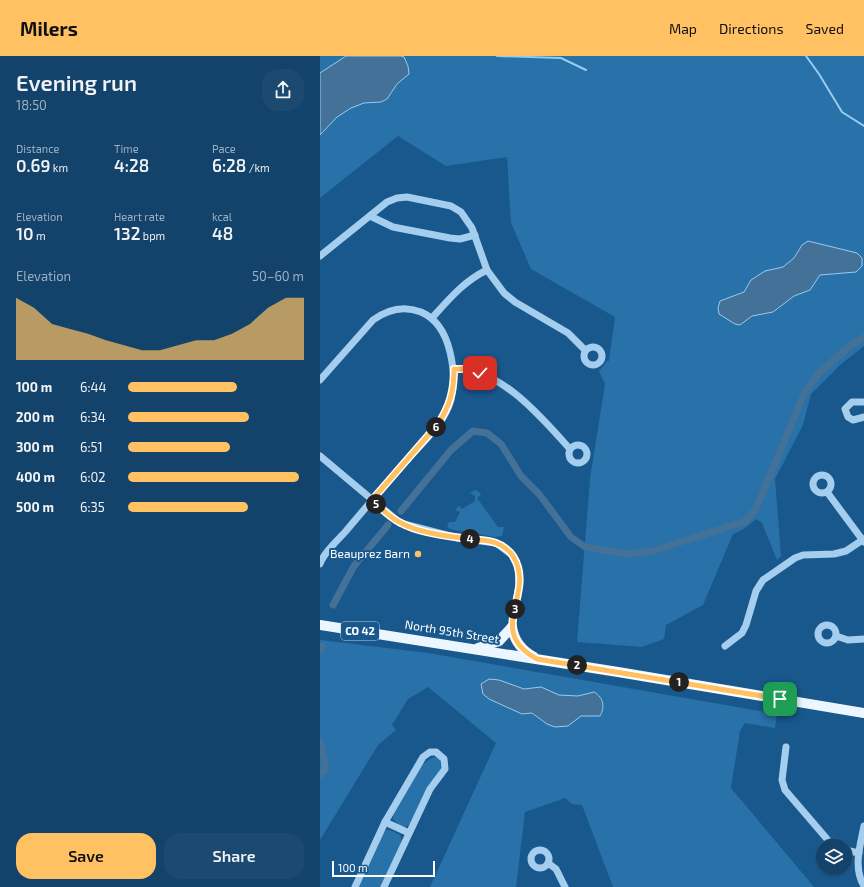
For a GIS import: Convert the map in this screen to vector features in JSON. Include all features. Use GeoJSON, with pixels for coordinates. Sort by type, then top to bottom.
{"type":"FeatureCollection","features":[{"type":"Feature","properties":{"kind":"main road","name":"North 95th Street"},"geometry":{"type":"LineString","coordinates":[[320,625],[864,713]]}},
{"type":"Feature","properties":{"kind":"main road"},"geometry":{"type":"LineString","coordinates":[[474,649],[499,641],[512,627]]}},
{"type":"Feature","properties":{"kind":"main road"},"geometry":{"type":"LineString","coordinates":[[512,627],[514,638],[518,644],[526,653],[537,659]]}},
{"type":"Feature","properties":{"kind":"street"},"geometry":{"type":"LineString","coordinates":[[320,256],[387,202],[397,198],[407,197],[451,206],[461,212],[468,221],[487,270],[504,293],[515,302],[568,332],[585,350]]}},
{"type":"Feature","properties":{"kind":"street"},"geometry":{"type":"LineString","coordinates":[[370,216],[392,227],[450,238],[460,239],[475,236]]}},
{"type":"Feature","properties":{"kind":"street"},"geometry":{"type":"LineString","coordinates":[[432,318],[460,287],[472,277],[487,270]]}},
{"type":"Feature","properties":{"kind":"street"},"geometry":{"type":"LineString","coordinates":[[320,380],[373,320],[382,313],[393,309],[404,308],[419,311],[432,318],[448,344],[454,369],[454,384],[451,402],[445,414],[320,564]]}},
{"type":"Feature","properties":{"kind":"street"},"geometry":{"type":"LineString","coordinates":[[454,369],[464,369],[480,373],[517,395],[529,405],[570,449]]}},
{"type":"Feature","properties":{"kind":"street"},"geometry":{"type":"LineString","coordinates":[[864,402],[852,402],[845,409],[848,417],[853,420],[864,417]]}},
{"type":"Feature","properties":{"kind":"street"},"geometry":{"type":"LineString","coordinates":[[320,456],[400,523],[458,538],[496,543],[512,555],[518,567],[519,585],[512,627]]}},
{"type":"Feature","properties":{"kind":"street"},"geometry":{"type":"LineString","coordinates":[[726,646],[742,633],[746,625],[756,591],[763,580],[795,558],[803,555],[834,554],[846,551],[864,541],[827,492]]}},
{"type":"Feature","properties":{"kind":"street"},"geometry":{"type":"LineString","coordinates":[[836,636],[848,640],[864,639]]}},
{"type":"Feature","properties":{"kind":"street"},"geometry":{"type":"LineString","coordinates":[[786,747],[782,780],[785,790],[827,839]]}},
{"type":"Feature","properties":{"kind":"street"},"geometry":{"type":"LineString","coordinates":[[355,887],[385,822],[423,757],[433,752],[439,754],[446,762],[445,769],[430,789],[384,887]]}},
{"type":"Feature","properties":{"kind":"street"},"geometry":{"type":"LineString","coordinates":[[385,822],[409,833]]}},
{"type":"Feature","properties":{"kind":"street"},"geometry":{"type":"LineString","coordinates":[[864,826],[859,853],[859,873],[864,886]]}},
{"type":"Feature","properties":{"kind":"street"},"geometry":{"type":"LineString","coordinates":[[852,852],[859,853]]}},
{"type":"Feature","properties":{"kind":"street"},"geometry":{"type":"LineString","coordinates":[[548,863],[556,869],[565,887]]}},
{"type":"Feature","properties":{"kind":"shaded area"},"geometry":{"type":"Polygon","coordinates":[[[320,56],[864,56],[864,346],[840,365],[811,394],[803,425],[775,479],[781,556],[777,560],[762,523],[756,519],[744,529],[733,534],[703,605],[666,625],[664,639],[642,647],[577,642],[590,479],[605,384],[599,371],[607,361],[609,361],[615,317],[531,269],[511,223],[507,157],[446,166],[398,136],[320,198],[320,56]]]}},
{"type":"Feature","properties":{"kind":"shaded area"},"geometry":{"type":"Polygon","coordinates":[[[346,56],[401,56],[404,57],[408,66],[409,74],[397,84],[387,99],[381,102],[364,103],[351,108],[337,117],[320,135],[320,73],[346,56]]]}},
{"type":"Feature","properties":{"kind":"shaded area"},"geometry":{"type":"Polygon","coordinates":[[[808,241],[857,253],[862,258],[862,266],[856,272],[820,275],[810,290],[794,296],[773,312],[752,316],[740,325],[735,324],[719,314],[718,308],[720,301],[744,292],[751,280],[765,271],[783,267],[794,258],[802,245],[808,241]]]}},
{"type":"Feature","properties":{"kind":"shaded area"},"geometry":{"type":"Polygon","coordinates":[[[475,490],[481,495],[477,498],[498,527],[504,527],[502,536],[495,537],[450,529],[447,526],[449,522],[455,522],[460,512],[455,510],[459,506],[462,509],[475,501],[475,496],[470,493],[475,490]]]}},
{"type":"Feature","properties":{"kind":"shaded area"},"geometry":{"type":"Polygon","coordinates":[[[320,640],[428,653],[777,714],[775,728],[745,723],[740,731],[731,788],[814,887],[613,887],[582,805],[572,804],[565,798],[525,812],[516,887],[430,887],[496,743],[428,687],[408,699],[392,725],[396,730],[378,745],[320,840],[320,640]]]}},
{"type":"Feature","properties":{"kind":"shaded area"},"geometry":{"type":"Polygon","coordinates":[[[489,679],[499,680],[524,689],[541,687],[559,695],[578,696],[594,692],[602,700],[603,709],[600,716],[581,716],[568,726],[555,727],[547,724],[532,713],[522,714],[489,699],[483,694],[481,684],[489,679]]]}},
{"type":"Feature","properties":{"kind":"shaded area"},"geometry":{"type":"Polygon","coordinates":[[[436,757],[440,760],[441,769],[410,824],[405,827],[400,826],[393,819],[393,814],[417,772],[429,759],[436,757]]]}},
{"type":"Feature","properties":{"kind":"shaded area"},"geometry":{"type":"Polygon","coordinates":[[[386,830],[390,830],[400,835],[402,842],[381,887],[358,887],[382,833],[386,830]]]}},
{"type":"Feature","properties":{"kind":"waterway"},"geometry":{"type":"LineString","coordinates":[[497,56],[561,58],[586,70]]}},
{"type":"Feature","properties":{"kind":"waterway"},"geometry":{"type":"LineString","coordinates":[[806,56],[819,74],[842,112],[864,126]]}},
{"type":"Feature","properties":{"kind":"waterway"},"geometry":{"type":"LineString","coordinates":[[401,511],[451,450],[473,431],[487,433],[501,444],[521,476],[539,494],[571,537],[585,547],[626,554],[653,551],[746,521],[756,509],[804,394],[818,374],[850,346],[864,337]]}},
{"type":"Feature","properties":{"kind":"waterway"},"geometry":{"type":"LineString","coordinates":[[333,605],[354,566],[388,525]]}},
{"type":"Feature","properties":{"kind":"waterway"},"geometry":{"type":"LineString","coordinates":[[320,651],[322,646]]}},
{"type":"Feature","properties":{"kind":"waterway"},"geometry":{"type":"LineString","coordinates":[[320,741],[326,769],[320,775]]}},
{"type":"Feature","properties":{"kind":"place","name":"Beauprez Barn"},"geometry":{"type":"Point","coordinates":[418,554]}},
{"type":"Feature","properties":{"kind":"route"},"geometry":{"type":"LineString","coordinates":[[480,373],[464,369],[454,369],[454,384],[451,402],[445,414],[372,500],[400,523],[458,538],[496,543],[505,548],[512,555],[518,567],[519,585],[512,627],[514,638],[526,653],[537,659],[780,699]]}}]}
